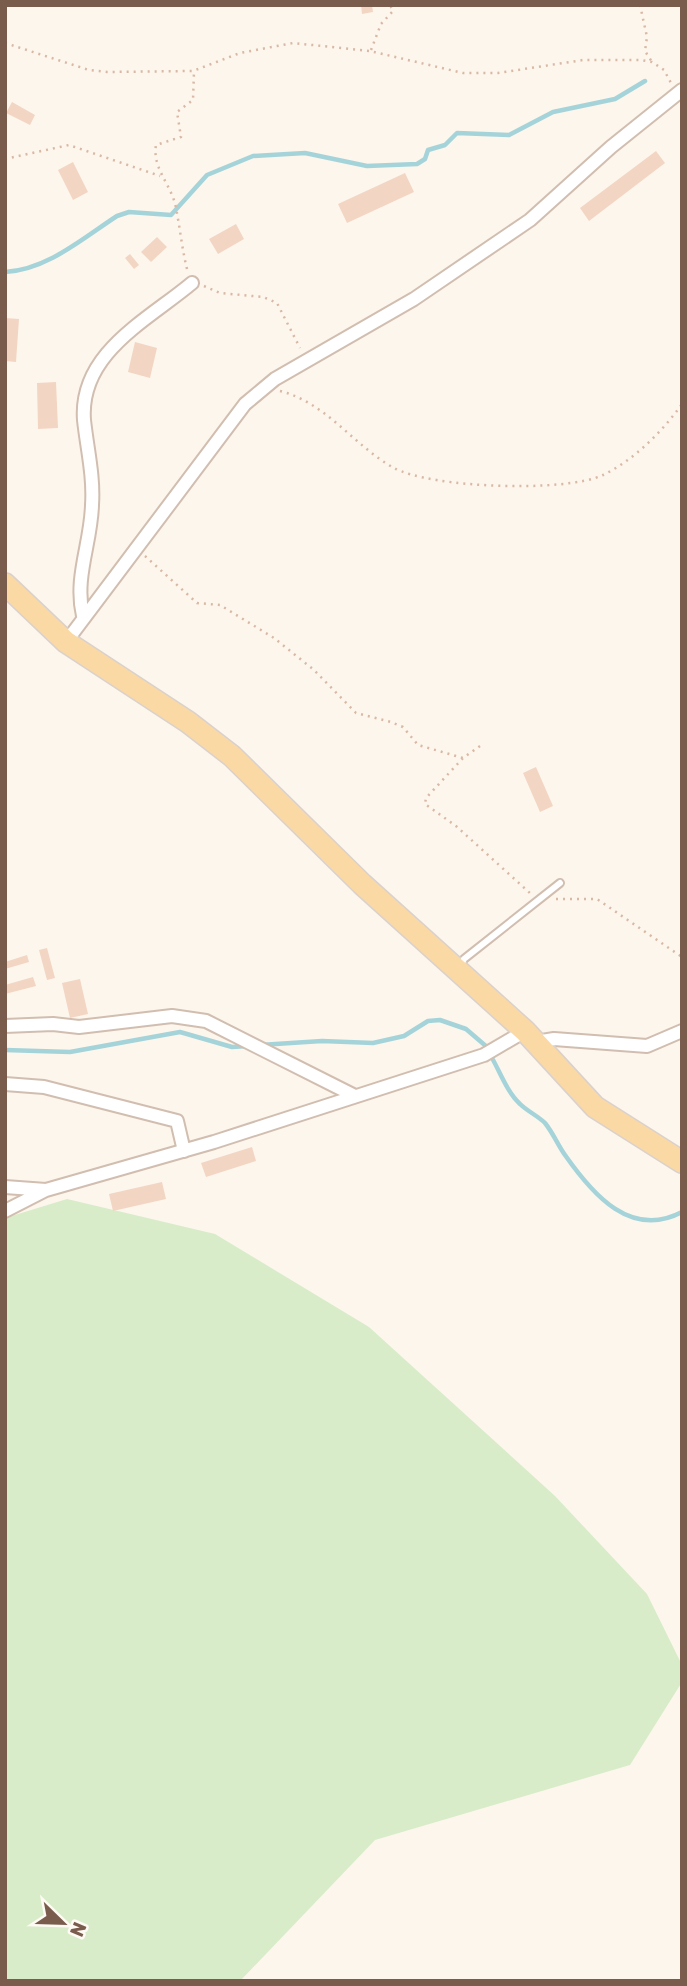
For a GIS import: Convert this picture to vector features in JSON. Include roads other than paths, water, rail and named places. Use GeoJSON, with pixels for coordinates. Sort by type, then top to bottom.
{"type":"FeatureCollection","features":[{"type":"Feature","properties":{"kind":"main road"},"geometry":{"type":"LineString","coordinates":[[5,584],[66,642],[188,722],[232,756],[362,884],[530,1037],[595,1107],[682,1162]]}},
{"type":"Feature","properties":{"kind":"street"},"geometry":{"type":"LineString","coordinates":[[66,642],[229,422],[260,390],[414,299],[530,220],[611,147],[679,92]]}},
{"type":"Feature","properties":{"kind":"street"},"geometry":{"type":"LineString","coordinates":[[83,616],[78,597],[79,574],[93,507],[92,472],[84,417],[87,390],[101,358],[125,333],[192,283]]}},
{"type":"Feature","properties":{"kind":"street"},"geometry":{"type":"LineString","coordinates":[[5,1026],[53,1024],[79,1027],[172,1016],[188,1017],[206,1021],[355,1096]]}},
{"type":"Feature","properties":{"kind":"street"},"geometry":{"type":"LineString","coordinates":[[5,1211],[46,1190],[184,1151],[484,1055],[530,1037],[647,1046],[682,1031]]}},
{"type":"Feature","properties":{"kind":"street"},"geometry":{"type":"LineString","coordinates":[[5,1084],[44,1087],[177,1121],[184,1151]]}},
{"type":"Feature","properties":{"kind":"street"},"geometry":{"type":"LineString","coordinates":[[5,1187],[46,1190]]}},
{"type":"Feature","properties":{"kind":"lane"},"geometry":{"type":"LineString","coordinates":[[458,969],[464,959],[560,883]]}},
{"type":"Feature","properties":{"kind":"waterway"},"geometry":{"type":"LineString","coordinates":[[5,272],[20,270],[50,259],[117,216],[129,212],[171,215],[207,175],[253,156],[305,153],[367,166],[417,164],[425,159],[428,150],[445,145],[457,133],[509,135],[553,112],[615,99],[645,81]]}},
{"type":"Feature","properties":{"kind":"waterway"},"geometry":{"type":"LineString","coordinates":[[260,1045],[322,1041],[373,1043],[404,1036],[428,1021],[440,1020],[466,1029],[487,1047]]}},
{"type":"Feature","properties":{"kind":"waterway"},"geometry":{"type":"LineString","coordinates":[[5,1050],[70,1052],[180,1032],[232,1047],[248,1046]]}},
{"type":"Feature","properties":{"kind":"waterway"},"geometry":{"type":"LineString","coordinates":[[492,1058],[515,1099],[545,1123],[576,1170],[601,1198],[615,1209],[646,1220],[663,1219],[682,1212]]}}]}
